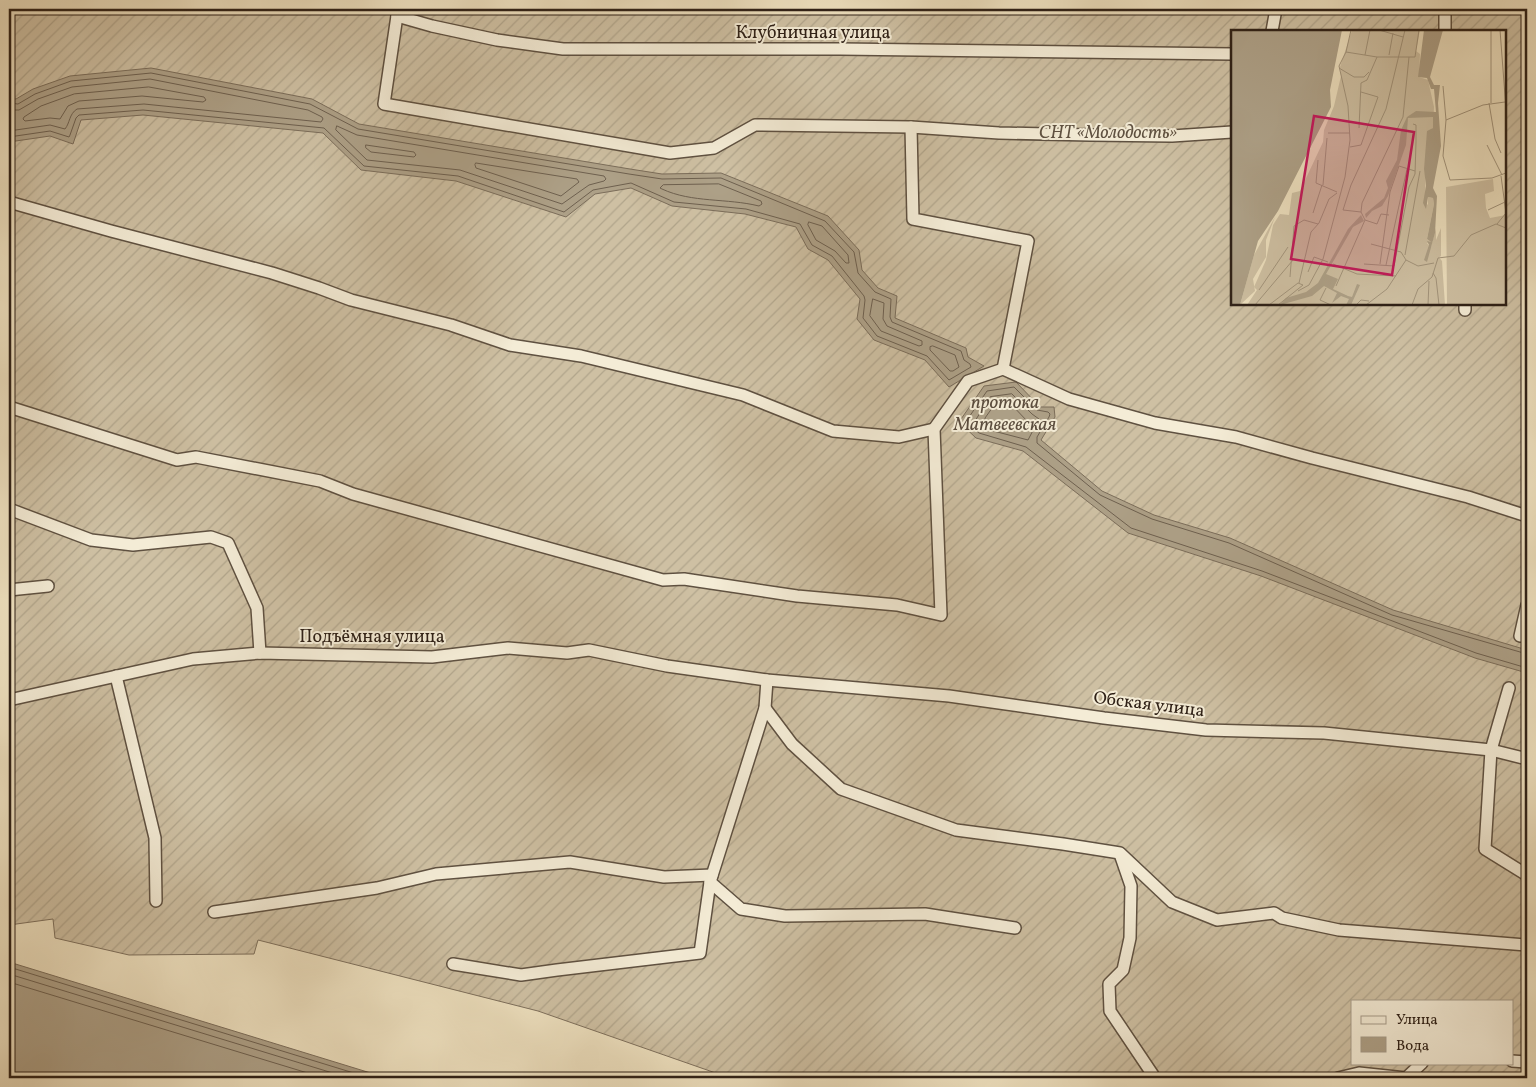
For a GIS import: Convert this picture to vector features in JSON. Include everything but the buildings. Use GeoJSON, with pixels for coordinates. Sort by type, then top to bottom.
{"type":"FeatureCollection","features":[{"type":"Feature","properties":{"kind":"street"},"geometry":{"type":"LineString","coordinates":[[1272,30],[1276,9]]}},
{"type":"Feature","properties":{"kind":"street"},"geometry":{"type":"LineString","coordinates":[[1445,9],[1445,30]]}},
{"type":"Feature","properties":{"kind":"street"},"geometry":{"type":"LineString","coordinates":[[398,12],[384,104],[670,153],[714,148],[756,125],[911,127],[999,133],[1090,135],[1172,136],[1231,132]]}},
{"type":"Feature","properties":{"kind":"street","name":"Клубничная улица"},"geometry":{"type":"LineString","coordinates":[[398,12],[432,26],[497,40],[563,49],[840,49],[1231,54]]}},
{"type":"Feature","properties":{"kind":"street"},"geometry":{"type":"LineString","coordinates":[[911,127],[913,219],[1028,241],[1003,369]]}},
{"type":"Feature","properties":{"kind":"street"},"geometry":{"type":"LineString","coordinates":[[9,202],[103,229],[272,273],[351,300],[451,325],[510,345],[581,356],[743,395],[833,431],[899,436],[934,429]]}},
{"type":"Feature","properties":{"kind":"street"},"geometry":{"type":"LineString","coordinates":[[9,407],[177,460],[196,457],[320,481],[352,494],[663,580],[684,579],[797,596],[897,604],[941,616],[934,429],[968,382],[1003,369],[1069,399],[1155,423],[1236,437],[1468,497],[1527,516]]}},
{"type":"Feature","properties":{"kind":"street"},"geometry":{"type":"LineString","coordinates":[[9,509],[91,540],[133,546],[211,537],[228,543],[257,608],[260,653]]}},
{"type":"Feature","properties":{"kind":"street"},"geometry":{"type":"LineString","coordinates":[[9,590],[48,586]]}},
{"type":"Feature","properties":{"kind":"street"},"geometry":{"type":"LineString","coordinates":[[1520,636],[1527,606]]}},
{"type":"Feature","properties":{"kind":"street","name":"Подъёмная улица"},"geometry":{"type":"LineString","coordinates":[[9,700],[193,659],[260,653],[432,657],[508,648],[567,653],[589,650],[667,666],[767,680]]}},
{"type":"Feature","properties":{"kind":"street"},"geometry":{"type":"LineString","coordinates":[[116,676],[155,838],[156,901]]}},
{"type":"Feature","properties":{"kind":"street"},"geometry":{"type":"LineString","coordinates":[[453,964],[521,976],[700,954],[711,879],[765,708],[767,680]]}},
{"type":"Feature","properties":{"kind":"street","name":"Обская улица"},"geometry":{"type":"LineString","coordinates":[[767,680],[949,696],[1206,730],[1324,733],[1491,750],[1527,759]]}},
{"type":"Feature","properties":{"kind":"street"},"geometry":{"type":"LineString","coordinates":[[1510,688],[1491,750],[1485,849],[1527,875]]}},
{"type":"Feature","properties":{"kind":"street"},"geometry":{"type":"LineString","coordinates":[[765,708],[792,744],[841,789],[956,830],[1063,844],[1120,854],[1172,902],[1218,920],[1274,913],[1282,918],[1339,930],[1527,945]]}},
{"type":"Feature","properties":{"kind":"street"},"geometry":{"type":"LineString","coordinates":[[1120,854],[1130,886],[1130,938],[1122,970],[1109,984],[1110,1011],[1155,1078]]}},
{"type":"Feature","properties":{"kind":"street"},"geometry":{"type":"LineString","coordinates":[[214,912],[377,888],[436,874],[570,862],[664,877],[711,879],[741,909],[785,916],[925,914],[1015,928]]}},
{"type":"Feature","properties":{"kind":"street"},"geometry":{"type":"LineString","coordinates":[[1514,1061],[1527,1062]]}},
{"type":"Feature","properties":{"kind":"street"},"geometry":{"type":"LineString","coordinates":[[1338,1078],[1359,1073],[1406,1078],[1421,1064]]}},
{"type":"Feature","properties":{"kind":"green space","name":"СНТ «Молодость»"},"geometry":{"type":"Polygon","coordinates":[[[9,9],[1527,9],[1527,1078],[730,1078],[538,1011],[258,940],[254,954],[129,955],[55,938],[53,919],[9,925],[9,9]]]}},
{"type":"Feature","properties":{"kind":"water"},"geometry":{"type":"Polygon","coordinates":[[[151,68],[312,99],[359,124],[662,174],[721,173],[828,216],[859,250],[862,270],[878,288],[897,296],[895,318],[966,348],[968,357],[984,366],[949,387],[925,360],[874,340],[857,319],[860,299],[828,260],[808,249],[796,227],[745,214],[672,206],[631,188],[595,194],[566,217],[456,181],[361,170],[323,133],[143,115],[81,120],[73,144],[50,136],[9,142],[9,98],[16,99],[33,89],[70,76],[151,68]]]}},
{"type":"Feature","properties":{"kind":"water","name":"протока Матвеевская"},"geometry":{"type":"Polygon","coordinates":[[[1016,382],[1040,407],[1054,407],[1055,417],[1041,440],[1102,491],[1154,515],[1230,538],[1393,610],[1527,650],[1527,673],[1475,658],[1261,576],[1128,533],[1023,451],[976,438],[959,422],[984,386],[1016,382]]]}},
{"type":"Feature","properties":{"kind":"water"},"geometry":{"type":"Polygon","coordinates":[[[9,962],[387,1078],[9,1078],[9,962]]]}}]}
